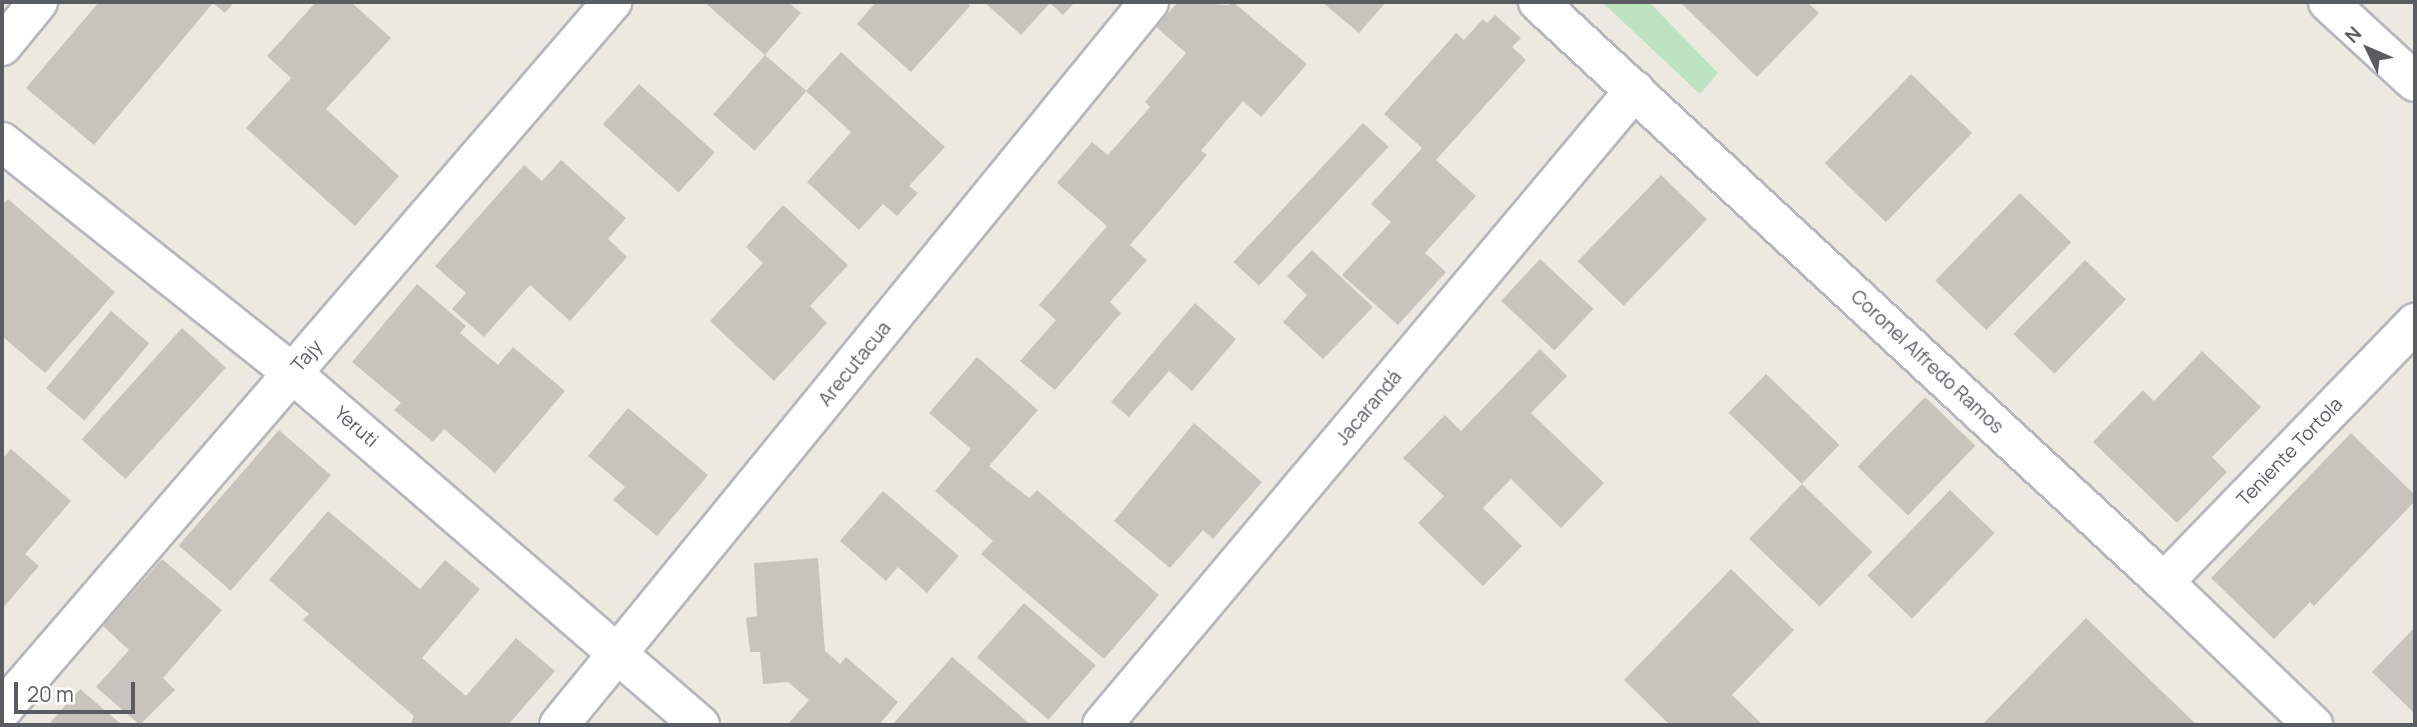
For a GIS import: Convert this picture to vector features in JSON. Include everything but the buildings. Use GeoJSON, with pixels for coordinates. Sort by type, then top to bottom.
{"type":"FeatureCollection","features":[{"type":"Feature","properties":{"kind":"street"},"geometry":{"type":"LineString","coordinates":[[2,46],[38,2]]}},
{"type":"Feature","properties":{"kind":"street","name":"Tajy"},"geometry":{"type":"LineString","coordinates":[[2,710],[612,2]]}},
{"type":"Feature","properties":{"kind":"street","name":"Arecutacua"},"geometry":{"type":"LineString","coordinates":[[559,725],[1149,2]]}},
{"type":"Feature","properties":{"kind":"street","name":"Coronel Alfredo Ramos"},"geometry":{"type":"LineString","coordinates":[[1538,2],[2164,582],[2314,725]]}},
{"type":"Feature","properties":{"kind":"street"},"geometry":{"type":"LineString","coordinates":[[2328,2],[2415,82]]}},
{"type":"Feature","properties":{"kind":"street","name":"Jacarandá"},"geometry":{"type":"LineString","coordinates":[[1102,725],[1635,90]]}},
{"type":"Feature","properties":{"kind":"street","name":"Yeruti"},"geometry":{"type":"LineString","coordinates":[[2,142],[292,373],[700,725]]}},
{"type":"Feature","properties":{"kind":"street","name":"Teniente Tortola"},"geometry":{"type":"LineString","coordinates":[[2164,582],[2415,323]]}},
{"type":"Feature","properties":{"kind":"green space"},"geometry":{"type":"Polygon","coordinates":[[[1602,2],[1649,2],[1718,73],[1700,94],[1602,2]]]}}]}
